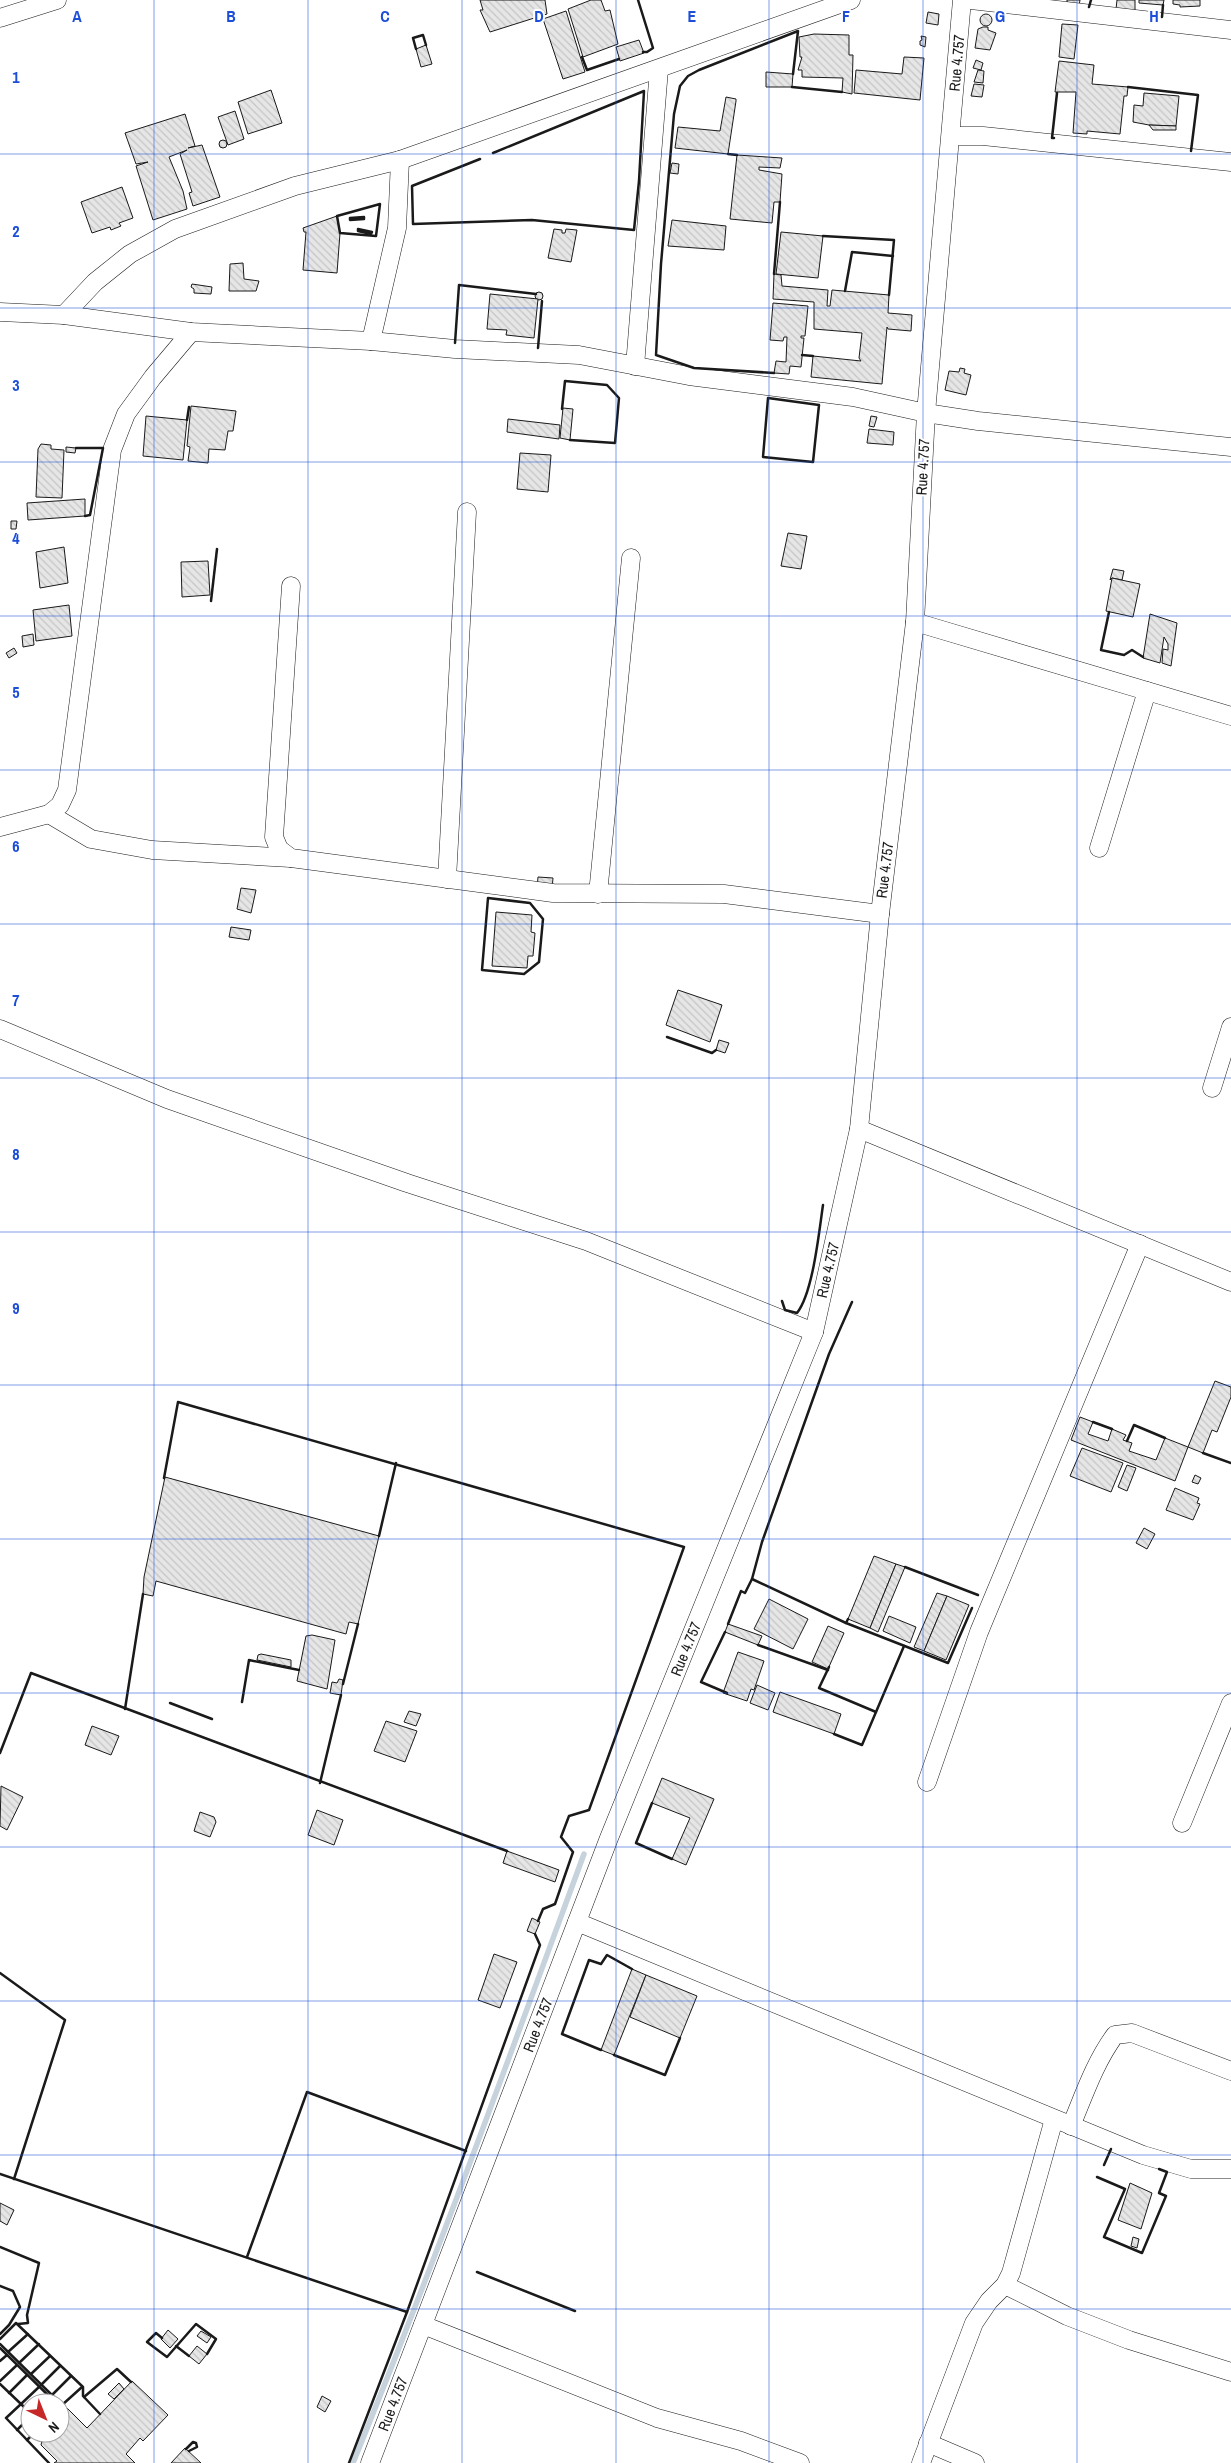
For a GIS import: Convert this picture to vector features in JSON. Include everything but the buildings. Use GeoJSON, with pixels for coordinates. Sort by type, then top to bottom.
{"type":"FeatureCollection","features":[{"type":"Feature","properties":{"kind":"street"},"geometry":{"type":"LineString","coordinates":[[0,18],[56,0]]}},
{"type":"Feature","properties":{"kind":"street"},"geometry":{"type":"LineString","coordinates":[[64,315],[95,282],[130,254],[175,228],[294,186],[400,160],[851,0]]}},
{"type":"Feature","properties":{"kind":"street","name":"Rue 4.757"},"geometry":{"type":"LineString","coordinates":[[370,2463],[577,1922],[814,1332],[859,1129],[880,914],[914,622],[926,413],[962,0]]}},
{"type":"Feature","properties":{"kind":"street"},"geometry":{"type":"LineString","coordinates":[[970,0],[1231,30]]}},
{"type":"Feature","properties":{"kind":"street"},"geometry":{"type":"LineString","coordinates":[[635,366],[659,69]]}},
{"type":"Feature","properties":{"kind":"street"},"geometry":{"type":"LineString","coordinates":[[951,136],[983,136],[1231,162]]}},
{"type":"Feature","properties":{"kind":"street"},"geometry":{"type":"LineString","coordinates":[[372,341],[397,228],[400,160]]}},
{"type":"Feature","properties":{"kind":"street"},"geometry":{"type":"LineString","coordinates":[[0,312],[64,315],[191,332],[372,341],[455,349],[579,355],[688,376],[853,397],[926,413],[978,421],[1231,447]]}},
{"type":"Feature","properties":{"kind":"street"},"geometry":{"type":"LineString","coordinates":[[0,827],[49,814],[60,805],[67,790],[112,450],[126,414],[153,377],[191,332]]}},
{"type":"Feature","properties":{"kind":"street"},"geometry":{"type":"LineString","coordinates":[[447,879],[467,512]]}},
{"type":"Feature","properties":{"kind":"street"},"geometry":{"type":"LineString","coordinates":[[598,894],[631,558]]}},
{"type":"Feature","properties":{"kind":"street"},"geometry":{"type":"LineString","coordinates":[[291,586],[274,837],[279,849],[291,858]]}},
{"type":"Feature","properties":{"kind":"street"},"geometry":{"type":"LineString","coordinates":[[914,622],[1231,716]]}},
{"type":"Feature","properties":{"kind":"street"},"geometry":{"type":"LineString","coordinates":[[1099,848],[1147,691]]}},
{"type":"Feature","properties":{"kind":"street"},"geometry":{"type":"LineString","coordinates":[[49,814],[91,838],[152,850],[291,858],[554,893],[724,894],[880,914]]}},
{"type":"Feature","properties":{"kind":"street"},"geometry":{"type":"LineString","coordinates":[[1212,1088],[1231,1028]]}},
{"type":"Feature","properties":{"kind":"street"},"geometry":{"type":"LineString","coordinates":[[0,1030],[167,1100],[398,1180],[586,1241],[814,1332]]}},
{"type":"Feature","properties":{"kind":"street"},"geometry":{"type":"LineString","coordinates":[[859,1129],[1231,1282]]}},
{"type":"Feature","properties":{"kind":"street"},"geometry":{"type":"LineString","coordinates":[[927,1782],[979,1632],[1140,1244]]}},
{"type":"Feature","properties":{"kind":"street"},"geometry":{"type":"LineString","coordinates":[[1182,1823],[1231,1703]]}},
{"type":"Feature","properties":{"kind":"street"},"geometry":{"type":"LineString","coordinates":[[577,1922],[1143,2155],[1191,2170],[1231,2169]]}},
{"type":"Feature","properties":{"kind":"street"},"geometry":{"type":"LineString","coordinates":[[1071,2126],[1105,2049],[1115,2035],[1132,2033],[1231,2071]]}},
{"type":"Feature","properties":{"kind":"street"},"geometry":{"type":"LineString","coordinates":[[921,2463],[974,2323],[989,2301],[1005,2285],[1011,2273],[1054,2118]]}},
{"type":"Feature","properties":{"kind":"street"},"geometry":{"type":"LineString","coordinates":[[1005,2285],[1067,2316],[1120,2336],[1231,2372]]}},
{"type":"Feature","properties":{"kind":"street"},"geometry":{"type":"LineString","coordinates":[[423,2325],[657,2418],[741,2441],[800,2463]]}},
{"type":"Feature","properties":{"kind":"street"},"geometry":{"type":"LineString","coordinates":[[928,2443],[976,2463]]}},
{"type":"Feature","properties":{"kind":"waterway"},"geometry":{"type":"LineString","coordinates":[[353,2463],[442,2236],[584,1854]]}},
{"type":"Feature","properties":{"kind":"wall"},"geometry":{"type":"LineString","coordinates":[[638,0],[653,48],[643,52]]}},
{"type":"Feature","properties":{"kind":"wall"},"geometry":{"type":"LineString","coordinates":[[1089,7],[1091,0]]}},
{"type":"Feature","properties":{"kind":"wall"},"geometry":{"type":"LineString","coordinates":[[1162,17],[1163,5]]}},
{"type":"Feature","properties":{"kind":"wall"},"geometry":{"type":"LineString","coordinates":[[774,373],[694,368],[656,355],[661,264],[674,114],[680,86],[688,76],[699,70],[798,31],[793,74]]}},
{"type":"Feature","properties":{"kind":"wall"},"geometry":{"type":"LineString","coordinates":[[416,49],[413,38],[423,35],[426,45]]}},
{"type":"Feature","properties":{"kind":"wall"},"geometry":{"type":"LineString","coordinates":[[582,57],[587,70],[619,59]]}},
{"type":"Feature","properties":{"kind":"wall"},"geometry":{"type":"LineString","coordinates":[[792,87],[842,92]]}},
{"type":"Feature","properties":{"kind":"wall"},"geometry":{"type":"LineString","coordinates":[[1128,87],[1198,95],[1191,151]]}},
{"type":"Feature","properties":{"kind":"wall"},"geometry":{"type":"LineString","coordinates":[[480,159],[412,186],[413,224],[532,220],[634,230],[644,91],[493,153]]}},
{"type":"Feature","properties":{"kind":"wall"},"geometry":{"type":"LineString","coordinates":[[1054,138],[1052,138],[1057,93]]}},
{"type":"Feature","properties":{"kind":"wall"},"geometry":{"type":"LineString","coordinates":[[728,154],[737,155]]}},
{"type":"Feature","properties":{"kind":"wall"},"geometry":{"type":"LineString","coordinates":[[774,274],[780,202]]}},
{"type":"Feature","properties":{"kind":"wall"},"geometry":{"type":"LineString","coordinates":[[380,204],[376,236],[340,233],[337,216],[380,204]]}},
{"type":"Feature","properties":{"kind":"wall"},"geometry":{"type":"LineString","coordinates":[[364,217],[364,219],[350,220],[350,218],[364,217]]}},
{"type":"Feature","properties":{"kind":"wall"},"geometry":{"type":"LineString","coordinates":[[358,229],[372,232],[371,234],[358,231],[358,229]]}},
{"type":"Feature","properties":{"kind":"wall"},"geometry":{"type":"LineString","coordinates":[[823,236],[894,240],[889,295]]}},
{"type":"Feature","properties":{"kind":"wall"},"geometry":{"type":"LineString","coordinates":[[845,291],[852,252],[893,256]]}},
{"type":"Feature","properties":{"kind":"wall"},"geometry":{"type":"LineString","coordinates":[[455,343],[459,285],[536,294]]}},
{"type":"Feature","properties":{"kind":"wall"},"geometry":{"type":"LineString","coordinates":[[538,348],[542,301]]}},
{"type":"Feature","properties":{"kind":"wall"},"geometry":{"type":"LineString","coordinates":[[802,355],[813,356]]}},
{"type":"Feature","properties":{"kind":"wall"},"geometry":{"type":"LineString","coordinates":[[562,409],[565,381],[607,385],[619,398],[615,443],[570,440]]}},
{"type":"Feature","properties":{"kind":"wall"},"geometry":{"type":"LineString","coordinates":[[768,398],[819,405],[813,462],[763,457],[768,398]]}},
{"type":"Feature","properties":{"kind":"wall"},"geometry":{"type":"LineString","coordinates":[[187,420],[189,407]]}},
{"type":"Feature","properties":{"kind":"wall"},"geometry":{"type":"LineString","coordinates":[[76,448],[103,448],[90,515],[85,516]]}},
{"type":"Feature","properties":{"kind":"wall"},"geometry":{"type":"LineString","coordinates":[[211,601],[217,549]]}},
{"type":"Feature","properties":{"kind":"wall"},"geometry":{"type":"LineString","coordinates":[[1109,612],[1101,650],[1124,655],[1132,650],[1143,657]]}},
{"type":"Feature","properties":{"kind":"wall"},"geometry":{"type":"LineString","coordinates":[[488,898],[530,903],[543,919],[539,962],[524,974],[482,970],[488,898]]}},
{"type":"Feature","properties":{"kind":"wall"},"geometry":{"type":"LineString","coordinates":[[667,1037],[712,1053],[716,1050]]}},
{"type":"Feature","properties":{"kind":"wall"},"geometry":{"type":"LineString","coordinates":[[782,1301],[785,1310],[797,1313],[803,1304],[811,1277],[823,1205]]}},
{"type":"Feature","properties":{"kind":"wall"},"geometry":{"type":"LineString","coordinates":[[846,1623],[752,1579],[762,1542],[829,1354],[852,1302]]}},
{"type":"Feature","properties":{"kind":"wall"},"geometry":{"type":"LineString","coordinates":[[164,1478],[178,1402],[684,1547],[589,1810],[569,1816],[561,1837],[573,1852],[555,1904],[543,1909],[538,1921]]}},
{"type":"Feature","properties":{"kind":"wall"},"geometry":{"type":"LineString","coordinates":[[1093,1422],[1112,1429]]}},
{"type":"Feature","properties":{"kind":"wall"},"geometry":{"type":"LineString","coordinates":[[1127,1441],[1134,1425],[1165,1438]]}},
{"type":"Feature","properties":{"kind":"wall"},"geometry":{"type":"LineString","coordinates":[[1203,1453],[1231,1463]]}},
{"type":"Feature","properties":{"kind":"wall"},"geometry":{"type":"LineString","coordinates":[[379,1536],[396,1463]]}},
{"type":"Feature","properties":{"kind":"wall"},"geometry":{"type":"LineString","coordinates":[[905,1567],[978,1595]]}},
{"type":"Feature","properties":{"kind":"wall"},"geometry":{"type":"LineString","coordinates":[[728,1624],[741,1591],[745,1593],[752,1579]]}},
{"type":"Feature","properties":{"kind":"wall"},"geometry":{"type":"LineString","coordinates":[[125,1709],[143,1594]]}},
{"type":"Feature","properties":{"kind":"wall"},"geometry":{"type":"LineString","coordinates":[[848,1619],[846,1623],[948,1663],[972,1608]]}},
{"type":"Feature","properties":{"kind":"wall"},"geometry":{"type":"LineString","coordinates":[[343,1684],[358,1624]]}},
{"type":"Feature","properties":{"kind":"wall"},"geometry":{"type":"LineString","coordinates":[[725,1632],[701,1682],[727,1693]]}},
{"type":"Feature","properties":{"kind":"wall"},"geometry":{"type":"LineString","coordinates":[[758,1645],[828,1670]]}},
{"type":"Feature","properties":{"kind":"wall"},"geometry":{"type":"LineString","coordinates":[[834,1734],[862,1745],[904,1646]]}},
{"type":"Feature","properties":{"kind":"wall"},"geometry":{"type":"LineString","coordinates":[[242,1702],[249,1660],[299,1670]]}},
{"type":"Feature","properties":{"kind":"wall"},"geometry":{"type":"LineString","coordinates":[[829,1667],[819,1688],[876,1712]]}},
{"type":"Feature","properties":{"kind":"wall"},"geometry":{"type":"LineString","coordinates":[[0,1753],[31,1673],[507,1851]]}},
{"type":"Feature","properties":{"kind":"wall"},"geometry":{"type":"LineString","coordinates":[[320,1783],[341,1695]]}},
{"type":"Feature","properties":{"kind":"wall"},"geometry":{"type":"LineString","coordinates":[[170,1703],[212,1719]]}},
{"type":"Feature","properties":{"kind":"wall"},"geometry":{"type":"LineString","coordinates":[[652,1803],[636,1843],[672,1859]]}},
{"type":"Feature","properties":{"kind":"wall"},"geometry":{"type":"LineString","coordinates":[[349,2463],[407,2312],[540,1945],[535,1934]]}},
{"type":"Feature","properties":{"kind":"wall"},"geometry":{"type":"LineString","coordinates":[[601,2050],[562,2034],[589,1960],[601,1964],[607,1955],[632,1969]]}},
{"type":"Feature","properties":{"kind":"wall"},"geometry":{"type":"LineString","coordinates":[[0,1973],[65,2020],[14,2179]]}},
{"type":"Feature","properties":{"kind":"wall"},"geometry":{"type":"LineString","coordinates":[[614,2055],[665,2075],[680,2038]]}},
{"type":"Feature","properties":{"kind":"wall"},"geometry":{"type":"LineString","coordinates":[[247,2257],[307,2092],[466,2151]]}},
{"type":"Feature","properties":{"kind":"wall"},"geometry":{"type":"LineString","coordinates":[[1104,2165],[1111,2149]]}},
{"type":"Feature","properties":{"kind":"wall"},"geometry":{"type":"LineString","coordinates":[[1097,2177],[1125,2189],[1104,2237],[1142,2253],[1166,2196],[1159,2193],[1167,2172],[1159,2169]]}},
{"type":"Feature","properties":{"kind":"wall"},"geometry":{"type":"LineString","coordinates":[[0,2174],[407,2312]]}},
{"type":"Feature","properties":{"kind":"wall"},"geometry":{"type":"LineString","coordinates":[[0,2247],[39,2263],[27,2315],[28,2323],[18,2324]]}},
{"type":"Feature","properties":{"kind":"wall"},"geometry":{"type":"LineString","coordinates":[[477,2272],[575,2311]]}},
{"type":"Feature","properties":{"kind":"wall"},"geometry":{"type":"LineString","coordinates":[[0,2286],[13,2291],[20,2307],[9,2325],[0,2334]]}},
{"type":"Feature","properties":{"kind":"wall"},"geometry":{"type":"LineString","coordinates":[[0,2339],[16,2323],[83,2387],[83,2396],[100,2414]]}},
{"type":"Feature","properties":{"kind":"wall"},"geometry":{"type":"LineString","coordinates":[[162,2338],[156,2333],[147,2342],[167,2357],[196,2324],[216,2339],[207,2354]]}},
{"type":"Feature","properties":{"kind":"wall"},"geometry":{"type":"LineString","coordinates":[[8,2352],[28,2334]]}},
{"type":"Feature","properties":{"kind":"wall"},"geometry":{"type":"LineString","coordinates":[[0,2344],[50,2393]]}},
{"type":"Feature","properties":{"kind":"wall"},"geometry":{"type":"LineString","coordinates":[[19,2363],[39,2344]]}},
{"type":"Feature","properties":{"kind":"wall"},"geometry":{"type":"LineString","coordinates":[[176,2346],[189,2356]]}},
{"type":"Feature","properties":{"kind":"wall"},"geometry":{"type":"LineString","coordinates":[[0,2348],[46,2393]]}},
{"type":"Feature","properties":{"kind":"wall"},"geometry":{"type":"LineString","coordinates":[[0,2361],[7,2355]]}},
{"type":"Feature","properties":{"kind":"wall"},"geometry":{"type":"LineString","coordinates":[[31,2374],[50,2356]]}},
{"type":"Feature","properties":{"kind":"wall"},"geometry":{"type":"LineString","coordinates":[[0,2381],[17,2365]]}},
{"type":"Feature","properties":{"kind":"wall"},"geometry":{"type":"LineString","coordinates":[[41,2385],[60,2366]]}},
{"type":"Feature","properties":{"kind":"wall"},"geometry":{"type":"LineString","coordinates":[[84,2397],[117,2369],[131,2382]]}},
{"type":"Feature","properties":{"kind":"wall"},"geometry":{"type":"LineString","coordinates":[[9,2393],[27,2375]]}},
{"type":"Feature","properties":{"kind":"wall"},"geometry":{"type":"LineString","coordinates":[[54,2393],[71,2376]]}},
{"type":"Feature","properties":{"kind":"wall"},"geometry":{"type":"LineString","coordinates":[[0,2384],[21,2404],[6,2418],[49,2463]]}},
{"type":"Feature","properties":{"kind":"wall"},"geometry":{"type":"LineString","coordinates":[[33,2393],[39,2387]]}},
{"type":"Feature","properties":{"kind":"wall"},"geometry":{"type":"LineString","coordinates":[[70,2398],[82,2387]]}},
{"type":"Feature","properties":{"kind":"wall"},"geometry":{"type":"LineString","coordinates":[[17,2430],[20,2427]]}},
{"type":"Feature","properties":{"kind":"wall"},"geometry":{"type":"LineString","coordinates":[[186,2449],[193,2442],[196,2443],[197,2447],[189,2451]]}}]}
